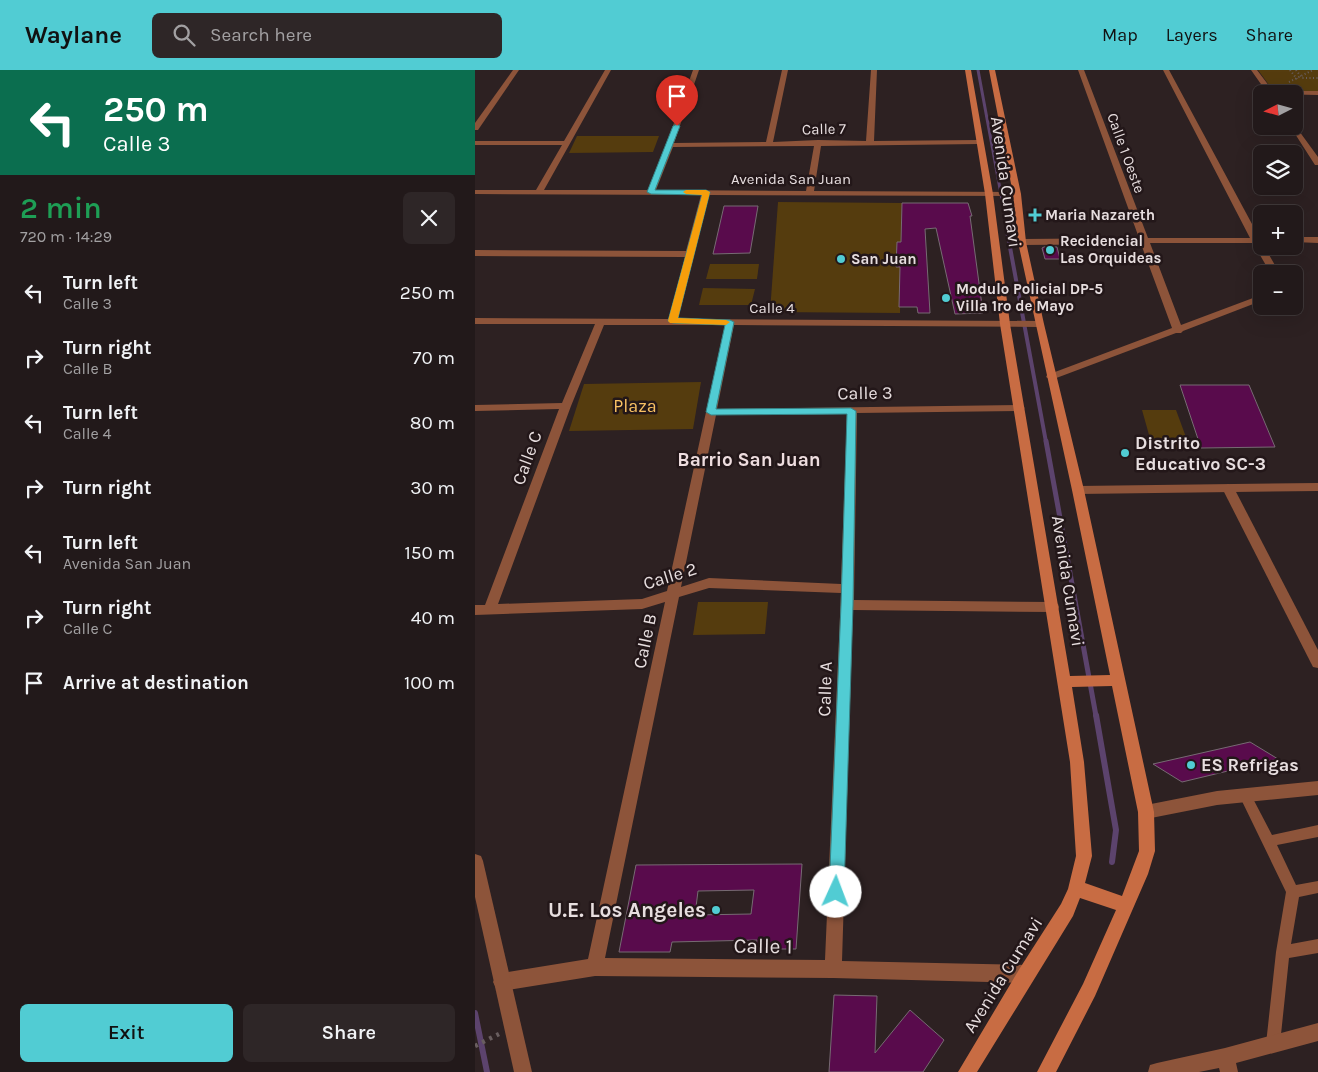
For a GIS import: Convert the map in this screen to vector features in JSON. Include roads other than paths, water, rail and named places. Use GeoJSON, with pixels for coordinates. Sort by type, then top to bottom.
{"type":"FeatureCollection","features":[{"type":"Feature","properties":{"kind":"main road","name":"Avenida Cumavi"},"geometry":{"type":"LineString","coordinates":[[967,1072],[1067,910],[1076,889],[1084,856],[1069,682],[1053,607],[1020,408],[1011,324],[992,194],[979,142],[968,70]]}},
{"type":"Feature","properties":{"kind":"main road","name":"Avenida Cumavi"},"geometry":{"type":"LineString","coordinates":[[992,70],[1022,242],[1077,490],[1110,680],[1133,745],[1146,812],[1147,851],[1140,874],[1089,990],[1046,1072]]}},
{"type":"Feature","properties":{"kind":"main road"},"geometry":{"type":"LineString","coordinates":[[1069,682],[1110,680]]}},
{"type":"Feature","properties":{"kind":"main road"},"geometry":{"type":"LineString","coordinates":[[1076,889],[1097,894],[1126,906]]}},
{"type":"Feature","properties":{"kind":"street"},"geometry":{"type":"LineString","coordinates":[[475,128],[516,70]]}},
{"type":"Feature","properties":{"kind":"street"},"geometry":{"type":"LineString","coordinates":[[539,192],[608,70]]}},
{"type":"Feature","properties":{"kind":"street"},"geometry":{"type":"LineString","coordinates":[[651,192],[670,145],[696,70]]}},
{"type":"Feature","properties":{"kind":"street"},"geometry":{"type":"LineString","coordinates":[[769,143],[785,70]]}},
{"type":"Feature","properties":{"kind":"street"},"geometry":{"type":"LineString","coordinates":[[870,142],[874,70]]}},
{"type":"Feature","properties":{"kind":"street","name":"Calle 1 Oeste"},"geometry":{"type":"LineString","coordinates":[[1081,70],[1178,331]]}},
{"type":"Feature","properties":{"kind":"street"},"geometry":{"type":"LineString","coordinates":[[1166,70],[1253,229]]}},
{"type":"Feature","properties":{"kind":"street"},"geometry":{"type":"LineString","coordinates":[[1255,70],[1265,85]]}},
{"type":"Feature","properties":{"kind":"street"},"geometry":{"type":"LineString","coordinates":[[1303,93],[1318,93]]}},
{"type":"Feature","properties":{"kind":"street"},"geometry":{"type":"LineString","coordinates":[[1299,135],[1318,163]]}},
{"type":"Feature","properties":{"kind":"street"},"geometry":{"type":"LineString","coordinates":[[810,193],[818,142]]}},
{"type":"Feature","properties":{"kind":"street","name":"Calle 7"},"geometry":{"type":"LineString","coordinates":[[670,145],[818,142],[979,142]]}},
{"type":"Feature","properties":{"kind":"street"},"geometry":{"type":"LineString","coordinates":[[475,143],[567,143]]}},
{"type":"Feature","properties":{"kind":"street","name":"Avenida San Juan"},"geometry":{"type":"LineString","coordinates":[[475,192],[1014,194]]}},
{"type":"Feature","properties":{"kind":"street"},"geometry":{"type":"LineString","coordinates":[[673,321],[706,192]]}},
{"type":"Feature","properties":{"kind":"street"},"geometry":{"type":"LineString","coordinates":[[1022,242],[1253,240]]}},
{"type":"Feature","properties":{"kind":"street"},"geometry":{"type":"LineString","coordinates":[[1303,240],[1318,240]]}},
{"type":"Feature","properties":{"kind":"street"},"geometry":{"type":"LineString","coordinates":[[475,253],[691,254]]}},
{"type":"Feature","properties":{"kind":"street"},"geometry":{"type":"LineString","coordinates":[[1051,377],[1178,331],[1253,301]]}},
{"type":"Feature","properties":{"kind":"street","name":"Calle 4"},"geometry":{"type":"LineString","coordinates":[[475,321],[1039,324]]}},
{"type":"Feature","properties":{"kind":"street","name":"Calle C"},"geometry":{"type":"LineString","coordinates":[[490,609],[566,406],[601,321]]}},
{"type":"Feature","properties":{"kind":"street","name":"Calle B"},"geometry":{"type":"LineString","coordinates":[[595,967],[730,322]]}},
{"type":"Feature","properties":{"kind":"street"},"geometry":{"type":"LineString","coordinates":[[475,408],[566,406]]}},
{"type":"Feature","properties":{"kind":"street","name":"Calle 3"},"geometry":{"type":"LineString","coordinates":[[711,412],[1020,408]]}},
{"type":"Feature","properties":{"kind":"street","name":"Calle A"},"geometry":{"type":"LineString","coordinates":[[833,969],[847,605],[851,411]]}},
{"type":"Feature","properties":{"kind":"street"},"geometry":{"type":"LineString","coordinates":[[1077,490],[1318,487]]}},
{"type":"Feature","properties":{"kind":"street"},"geometry":{"type":"LineString","coordinates":[[1228,488],[1318,663]]}},
{"type":"Feature","properties":{"kind":"street","name":"Calle 2"},"geometry":{"type":"LineString","coordinates":[[475,610],[642,604],[709,583],[847,589]]}},
{"type":"Feature","properties":{"kind":"street"},"geometry":{"type":"LineString","coordinates":[[847,605],[1053,607]]}},
{"type":"Feature","properties":{"kind":"street"},"geometry":{"type":"LineString","coordinates":[[1146,812],[1217,798],[1318,788]]}},
{"type":"Feature","properties":{"kind":"street"},"geometry":{"type":"LineString","coordinates":[[475,862],[523,1072]]}},
{"type":"Feature","properties":{"kind":"street","name":"Calle 1"},"geometry":{"type":"LineString","coordinates":[[502,982],[595,967],[833,969],[1026,974]]}},
{"type":"Feature","properties":{"kind":"street"},"geometry":{"type":"LineString","coordinates":[[1157,1072],[1227,1065],[1273,1044],[1318,1032]]}},
{"type":"Feature","properties":{"kind":"lane"},"geometry":{"type":"LineString","coordinates":[[1245,795],[1293,892],[1283,952],[1273,1044]]}},
{"type":"Feature","properties":{"kind":"lane"},"geometry":{"type":"LineString","coordinates":[[1269,841],[1318,831]]}},
{"type":"Feature","properties":{"kind":"lane"},"geometry":{"type":"LineString","coordinates":[[1293,892],[1318,887]]}},
{"type":"Feature","properties":{"kind":"lane"},"geometry":{"type":"LineString","coordinates":[[1283,952],[1318,946]]}},
{"type":"Feature","properties":{"kind":"waterway"},"geometry":{"type":"LineString","coordinates":[[978,70],[1008,232]]}},
{"type":"Feature","properties":{"kind":"waterway"},"geometry":{"type":"LineString","coordinates":[[1007,231],[1046,442]]}},
{"type":"Feature","properties":{"kind":"waterway"},"geometry":{"type":"LineString","coordinates":[[1046,441],[1096,716]]}},
{"type":"Feature","properties":{"kind":"waterway"},"geometry":{"type":"LineString","coordinates":[[1096,715],[1116,830],[1112,862]]}},
{"type":"Feature","properties":{"kind":"waterway"},"geometry":{"type":"LineString","coordinates":[[475,1013],[487,1072]]}},
{"type":"Feature","properties":{"kind":"place","name":"Maria Nazareth"},"geometry":{"type":"Point","coordinates":[1035,215]}},
{"type":"Feature","properties":{"kind":"place","name":"Recidencial Las Orquideas"},"geometry":{"type":"Point","coordinates":[1050,250]}},
{"type":"Feature","properties":{"kind":"place","name":"San Juan"},"geometry":{"type":"Point","coordinates":[841,259]}},
{"type":"Feature","properties":{"kind":"place","name":"Modulo Policial DP-5 Villa 1ro de Mayo"},"geometry":{"type":"Point","coordinates":[946,298]}},
{"type":"Feature","properties":{"kind":"place","name":"Distrito Educativo SC-3"},"geometry":{"type":"Point","coordinates":[1125,453]}},
{"type":"Feature","properties":{"kind":"place","name":"ES Refrigas"},"geometry":{"type":"Point","coordinates":[1191,765]}},
{"type":"Feature","properties":{"kind":"place","name":"U.E. Los Angeles"},"geometry":{"type":"Point","coordinates":[716,910]}},
{"type":"Feature","properties":{"kind":"district","name":"Barrio San Juan"},"geometry":{"type":"Point","coordinates":[749,460]}},
{"type":"Feature","properties":{"kind":"park label","name":"Plaza"},"geometry":{"type":"Point","coordinates":[635,406]}}]}
